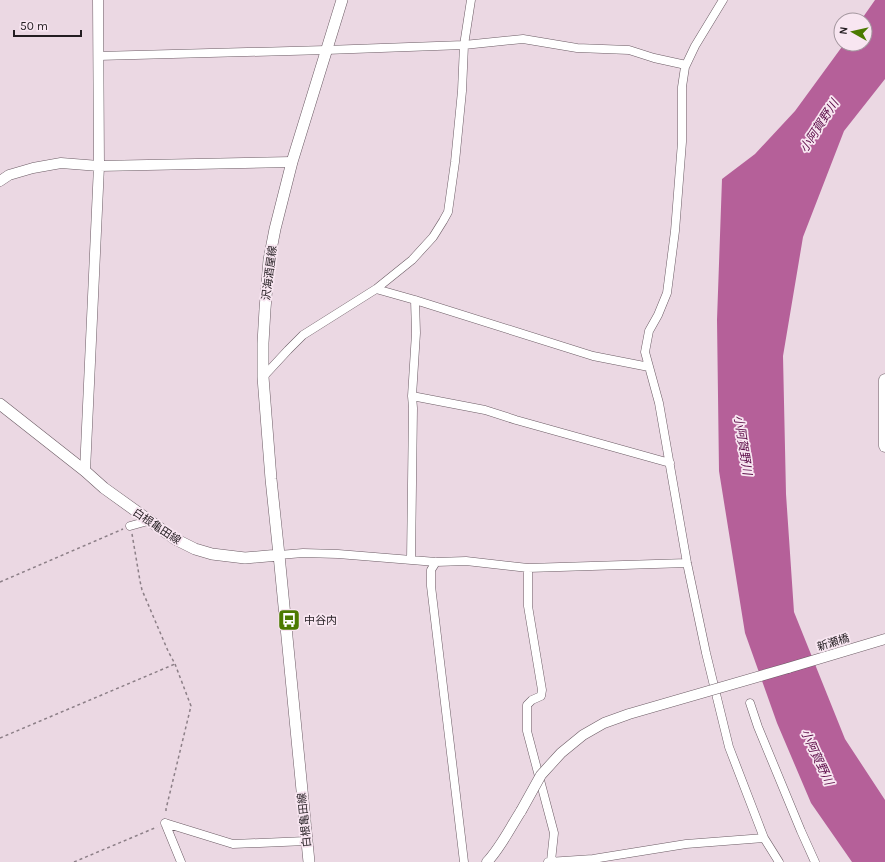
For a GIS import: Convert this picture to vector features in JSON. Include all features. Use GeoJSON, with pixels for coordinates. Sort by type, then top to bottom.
{"type":"FeatureCollection","features":[{"type":"Feature","properties":{"kind":"main road","name":"沢海酒屋線"},"geometry":{"type":"LineString","coordinates":[[279,555],[263,377],[263,343],[269,260],[275,229],[292,162],[342,0]]}},
{"type":"Feature","properties":{"kind":"main road"},"geometry":{"type":"LineString","coordinates":[[885,380],[885,446]]}},
{"type":"Feature","properties":{"kind":"main road","name":"白根亀田線"},"geometry":{"type":"LineString","coordinates":[[0,404],[85,470],[104,488],[175,540],[194,549],[212,554],[245,558],[279,555],[308,862]]}},
{"type":"Feature","properties":{"kind":"street"},"geometry":{"type":"LineString","coordinates":[[85,470],[99,166],[98,0]]}},
{"type":"Feature","properties":{"kind":"street"},"geometry":{"type":"LineString","coordinates":[[263,377],[303,335],[376,289],[412,260],[433,237],[448,212],[455,162],[462,91],[464,45],[471,0]]}},
{"type":"Feature","properties":{"kind":"street"},"geometry":{"type":"LineString","coordinates":[[724,0],[695,46],[685,67],[682,87],[682,142],[674,238],[667,292],[658,315],[649,331],[645,352],[658,403],[687,563],[706,653],[729,747],[764,838],[779,862]]}},
{"type":"Feature","properties":{"kind":"street"},"geometry":{"type":"LineString","coordinates":[[98,56],[464,45],[523,39],[577,48],[629,50],[654,58],[686,65]]}},
{"type":"Feature","properties":{"kind":"street"},"geometry":{"type":"LineString","coordinates":[[0,181],[9,175],[33,168],[61,163],[99,166],[292,162]]}},
{"type":"Feature","properties":{"kind":"street"},"geometry":{"type":"LineString","coordinates":[[376,289],[593,356],[649,367]]}},
{"type":"Feature","properties":{"kind":"street"},"geometry":{"type":"LineString","coordinates":[[411,560],[412,396],[416,333],[415,300]]}},
{"type":"Feature","properties":{"kind":"street"},"geometry":{"type":"LineString","coordinates":[[412,396],[485,410],[670,463]]}},
{"type":"Feature","properties":{"kind":"street"},"geometry":{"type":"LineString","coordinates":[[130,526],[148,521]]}},
{"type":"Feature","properties":{"kind":"street"},"geometry":{"type":"LineString","coordinates":[[279,555],[310,553],[436,562],[466,561],[528,568],[687,563]]}},
{"type":"Feature","properties":{"kind":"street"},"geometry":{"type":"LineString","coordinates":[[436,562],[431,570],[431,586],[464,862]]}},
{"type":"Feature","properties":{"kind":"street"},"geometry":{"type":"LineString","coordinates":[[528,568],[528,606],[542,690],[541,696],[532,700],[527,705],[526,731],[554,833],[549,862],[593,859],[686,844],[764,838]]}},
{"type":"Feature","properties":{"kind":"street","name":"新瀬橋"},"geometry":{"type":"LineString","coordinates":[[487,862],[507,835],[541,775],[561,753],[583,735],[604,723],[628,714],[885,639]]}},
{"type":"Feature","properties":{"kind":"street"},"geometry":{"type":"LineString","coordinates":[[750,703],[758,727],[801,832],[815,862]]}},
{"type":"Feature","properties":{"kind":"street"},"geometry":{"type":"LineString","coordinates":[[165,823],[233,844],[306,841]]}},
{"type":"Feature","properties":{"kind":"street"},"geometry":{"type":"LineString","coordinates":[[165,823],[181,862]]}},
{"type":"Feature","properties":{"kind":"path"},"geometry":{"type":"LineString","coordinates":[[0,582],[130,526],[142,590],[175,664],[191,706],[166,809],[165,823],[74,862]]}},
{"type":"Feature","properties":{"kind":"path"},"geometry":{"type":"LineString","coordinates":[[0,738],[175,664]]}},
{"type":"Feature","properties":{"kind":"water","name":"小阿賀野川"},"geometry":{"type":"Polygon","coordinates":[[[875,0],[885,0],[885,79],[844,131],[803,237],[783,356],[786,494],[794,612],[845,739],[885,800],[885,862],[852,862],[811,803],[777,723],[745,633],[719,471],[717,320],[722,179],[755,154],[795,111],[838,52],[873,52],[873,12],[867,12],[875,0]]]}},
{"type":"Feature","properties":{"kind":"place","name":"中谷内"},"geometry":{"type":"Point","coordinates":[289,620]}}]}
